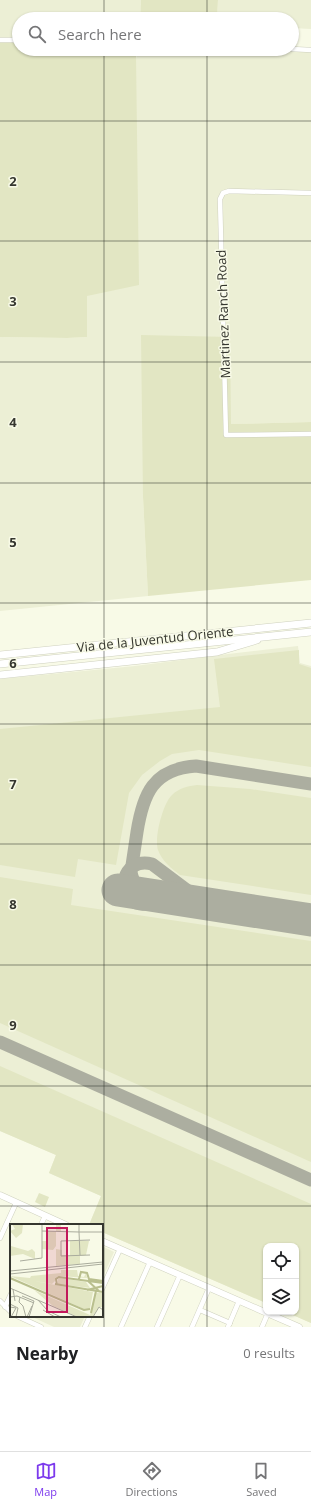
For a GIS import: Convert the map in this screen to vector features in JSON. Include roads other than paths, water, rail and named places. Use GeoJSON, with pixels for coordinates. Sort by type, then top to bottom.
{"type":"FeatureCollection","features":[{"type":"Feature","properties":{"kind":"highway","name":"Via de la Juventud Oriente"},"geometry":{"type":"LineString","coordinates":[[0,655],[311,623]]}},
{"type":"Feature","properties":{"kind":"highway","name":"Via de la Juventud Oriente"},"geometry":{"type":"LineString","coordinates":[[0,664],[311,632]]}},
{"type":"Feature","properties":{"kind":"highway"},"geometry":{"type":"LineString","coordinates":[[0,676],[217,652],[273,636]]}},
{"type":"Feature","properties":{"kind":"main road"},"geometry":{"type":"LineString","coordinates":[[0,1195],[64,1224]]}},
{"type":"Feature","properties":{"kind":"main road"},"geometry":{"type":"LineString","coordinates":[[103,1241],[263,1311]]}},
{"type":"Feature","properties":{"kind":"main road"},"geometry":{"type":"LineString","coordinates":[[272,1315],[298,1327]]}},
{"type":"Feature","properties":{"kind":"street"},"geometry":{"type":"LineString","coordinates":[[0,40],[12,40]]}},
{"type":"Feature","properties":{"kind":"street"},"geometry":{"type":"LineString","coordinates":[[299,49],[311,50]]}},
{"type":"Feature","properties":{"kind":"street","name":"Martinez Ranch Road"},"geometry":{"type":"LineString","coordinates":[[311,193],[230,191],[223,193],[220,199],[226,435],[311,434]]}},
{"type":"Feature","properties":{"kind":"street"},"geometry":{"type":"LineString","coordinates":[[0,1238],[16,1203]]}},
{"type":"Feature","properties":{"kind":"street"},"geometry":{"type":"LineString","coordinates":[[41,1224],[45,1216]]}},
{"type":"Feature","properties":{"kind":"street"},"geometry":{"type":"LineString","coordinates":[[103,1287],[120,1249]]}},
{"type":"Feature","properties":{"kind":"street"},"geometry":{"type":"LineString","coordinates":[[122,1327],[150,1262]]}},
{"type":"Feature","properties":{"kind":"street"},"geometry":{"type":"LineString","coordinates":[[157,1327],[180,1275]]}},
{"type":"Feature","properties":{"kind":"street"},"geometry":{"type":"LineString","coordinates":[[192,1327],[209,1288]]}},
{"type":"Feature","properties":{"kind":"street"},"geometry":{"type":"LineString","coordinates":[[5,1307],[10,1296]]}},
{"type":"Feature","properties":{"kind":"street"},"geometry":{"type":"LineString","coordinates":[[0,1301],[10,1311]]}},
{"type":"Feature","properties":{"kind":"street"},"geometry":{"type":"LineString","coordinates":[[200,1310],[229,1325],[239,1301]]}},
{"type":"Feature","properties":{"kind":"street"},"geometry":{"type":"LineString","coordinates":[[262,1327],[267,1315]]}},
{"type":"Feature","properties":{"kind":"street"},"geometry":{"type":"LineString","coordinates":[[19,1317],[41,1327]]}},
{"type":"Feature","properties":{"kind":"street"},"geometry":{"type":"LineString","coordinates":[[85,1327],[90,1317]]}}]}
